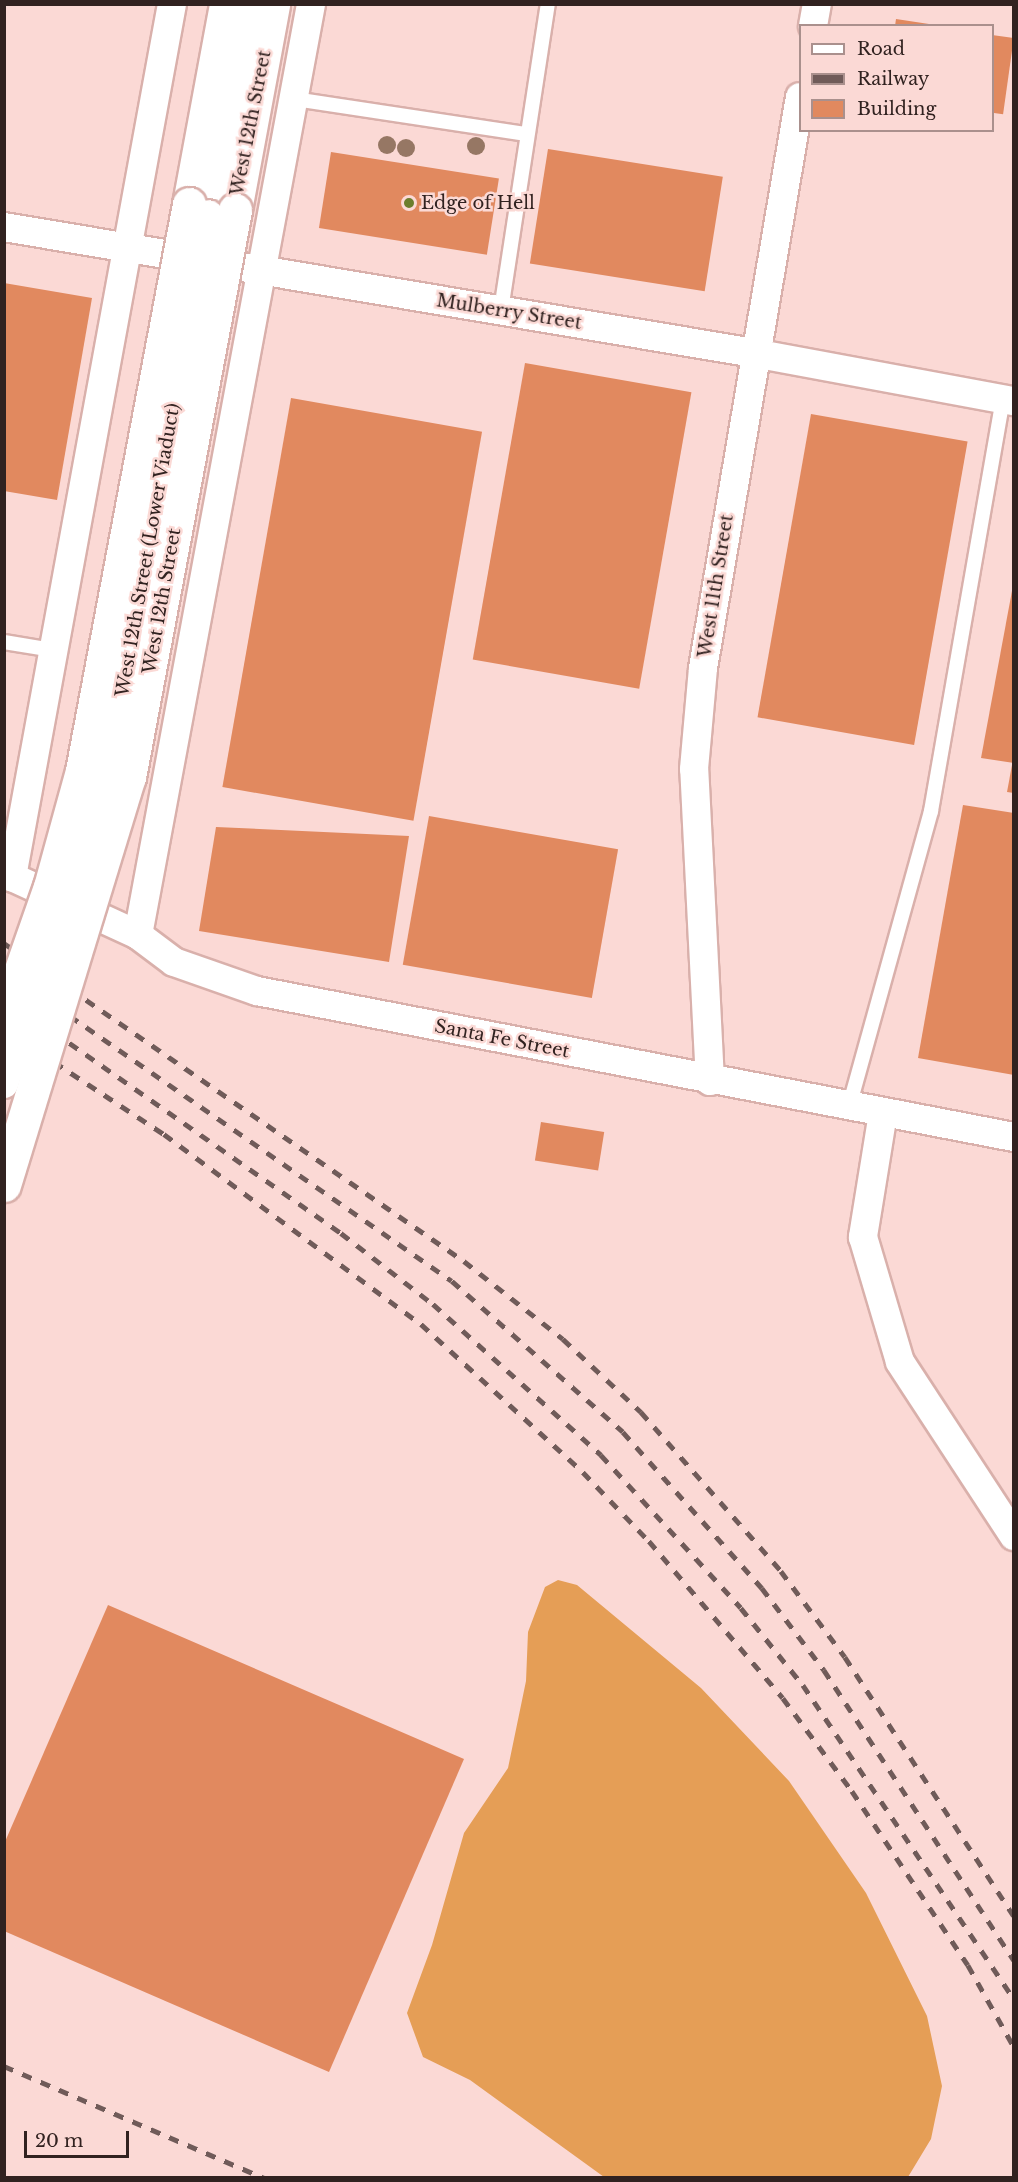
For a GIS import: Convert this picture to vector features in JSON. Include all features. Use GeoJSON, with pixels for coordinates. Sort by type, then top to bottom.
{"type":"FeatureCollection","features":[{"type":"Feature","properties":{"kind":"main road"},"geometry":{"type":"LineString","coordinates":[[4,1018],[50,887],[82,771],[226,4]]}},
{"type":"Feature","properties":{"kind":"main road","name":"West 12th Street"},"geometry":{"type":"LineString","coordinates":[[4,1185],[129,777],[273,4]]}},
{"type":"Feature","properties":{"kind":"street"},"geometry":{"type":"LineString","coordinates":[[8,872],[53,650],[172,4]]}},
{"type":"Feature","properties":{"kind":"street","name":"West 12th Street (Lower Viaduct)"},"geometry":{"type":"LineString","coordinates":[[4,1084],[106,775],[247,4]]}},
{"type":"Feature","properties":{"kind":"street","name":"West 12th Street"},"geometry":{"type":"LineString","coordinates":[[138,935],[311,4]]}},
{"type":"Feature","properties":{"kind":"street"},"geometry":{"type":"LineString","coordinates":[[813,24],[817,4]]}},
{"type":"Feature","properties":{"kind":"street","name":"West 11th Street"},"geometry":{"type":"LineString","coordinates":[[710,1080],[694,769],[703,668],[754,353],[799,108]]}},
{"type":"Feature","properties":{"kind":"street","name":"Mulberry Street"},"geometry":{"type":"LineString","coordinates":[[4,227],[754,353],[1008,400]]}},
{"type":"Feature","properties":{"kind":"street","name":"Santa Fe Street"},"geometry":{"type":"LineString","coordinates":[[8,872],[138,935],[174,962],[256,991],[1014,1137]]}},
{"type":"Feature","properties":{"kind":"street"},"geometry":{"type":"LineString","coordinates":[[883,1113],[863,1237],[900,1362],[1014,1536]]}},
{"type":"Feature","properties":{"kind":"lane"},"geometry":{"type":"LineString","coordinates":[[501,310],[526,134],[548,4]]}},
{"type":"Feature","properties":{"kind":"lane"},"geometry":{"type":"LineString","coordinates":[[294,99],[526,134]]}},
{"type":"Feature","properties":{"kind":"lane"},"geometry":{"type":"LineString","coordinates":[[849,1107],[931,811],[1008,400]]}},
{"type":"Feature","properties":{"kind":"lane"},"geometry":{"type":"LineString","coordinates":[[4,642],[53,650]]}},
{"type":"Feature","properties":{"kind":"shaded area"},"geometry":{"type":"Polygon","coordinates":[[[558,1580],[577,1585],[701,1688],[789,1781],[866,1893],[927,2016],[942,2086],[931,2139],[908,2177],[604,2177],[470,2080],[423,2057],[407,2013],[432,1945],[464,1833],[508,1768],[526,1681],[528,1632],[545,1587],[558,1580]]]}},
{"type":"Feature","properties":{"kind":"building"},"geometry":{"type":"Polygon","coordinates":[[[896,19],[929,24],[895,24],[896,19]]]}},
{"type":"Feature","properties":{"kind":"building"},"geometry":{"type":"Polygon","coordinates":[[[994,35],[1014,38],[1003,114],[994,113],[994,35]]]}},
{"type":"Feature","properties":{"kind":"building"},"geometry":{"type":"Polygon","coordinates":[[[548,149],[723,177],[705,291],[530,264],[548,149]]]}},
{"type":"Feature","properties":{"kind":"building","name":"Edge of Hell"},"geometry":{"type":"Polygon","coordinates":[[[331,152],[499,179],[487,255],[319,228],[331,152]]]}},
{"type":"Feature","properties":{"kind":"building"},"geometry":{"type":"Polygon","coordinates":[[[4,283],[92,298],[57,500],[4,491],[4,283]]]}},
{"type":"Feature","properties":{"kind":"building"},"geometry":{"type":"Polygon","coordinates":[[[525,363],[691,392],[639,689],[473,659],[525,363]]]}},
{"type":"Feature","properties":{"kind":"building"},"geometry":{"type":"Polygon","coordinates":[[[291,398],[482,432],[413,821],[222,787],[291,398]]]}},
{"type":"Feature","properties":{"kind":"building"},"geometry":{"type":"Polygon","coordinates":[[[811,414],[968,442],[914,745],[758,717],[811,414]]]}},
{"type":"Feature","properties":{"kind":"building"},"geometry":{"type":"Polygon","coordinates":[[[1014,580],[1014,763],[981,758],[1014,580]]]}},
{"type":"Feature","properties":{"kind":"building"},"geometry":{"type":"Polygon","coordinates":[[[1012,765],[1014,765],[1014,793],[1007,792],[1012,765]]]}},
{"type":"Feature","properties":{"kind":"building"},"geometry":{"type":"Polygon","coordinates":[[[963,805],[1014,813],[1014,1075],[918,1058],[963,805]]]}},
{"type":"Feature","properties":{"kind":"building"},"geometry":{"type":"Polygon","coordinates":[[[429,816],[618,849],[592,998],[403,965],[429,816]]]}},
{"type":"Feature","properties":{"kind":"building"},"geometry":{"type":"Polygon","coordinates":[[[216,827],[409,836],[389,962],[199,931],[216,827]]]}},
{"type":"Feature","properties":{"kind":"building"},"geometry":{"type":"Polygon","coordinates":[[[541,1122],[604,1132],[598,1171],[535,1161],[541,1122]]]}},
{"type":"Feature","properties":{"kind":"building"},"geometry":{"type":"Polygon","coordinates":[[[108,1605],[464,1759],[329,2072],[4,1931],[4,1844],[108,1605]]]}},
{"type":"Feature","properties":{"kind":"railway"},"geometry":{"type":"LineString","coordinates":[[4,943],[464,1261],[563,1339],[641,1412],[781,1571],[845,1657],[1014,1916]]}},
{"type":"Feature","properties":{"kind":"railway"},"geometry":{"type":"LineString","coordinates":[[4,970],[452,1281],[623,1432],[762,1588],[824,1670],[1014,1960]]}},
{"type":"Feature","properties":{"kind":"railway"},"geometry":{"type":"LineString","coordinates":[[4,997],[341,1233],[433,1304],[601,1455],[741,1608],[803,1685],[1014,1999]]}},
{"type":"Feature","properties":{"kind":"railway"},"geometry":{"type":"LineString","coordinates":[[4,1029],[164,1134],[421,1324],[583,1472],[649,1541],[783,1698],[852,1791],[968,1965],[1014,2047]]}},
{"type":"Feature","properties":{"kind":"railway"},"geometry":{"type":"LineString","coordinates":[[4,2066],[264,2178]]}},
{"type":"Feature","properties":{"kind":"place","name":"Edge of Hell"},"geometry":{"type":"Point","coordinates":[409,203]}}]}
